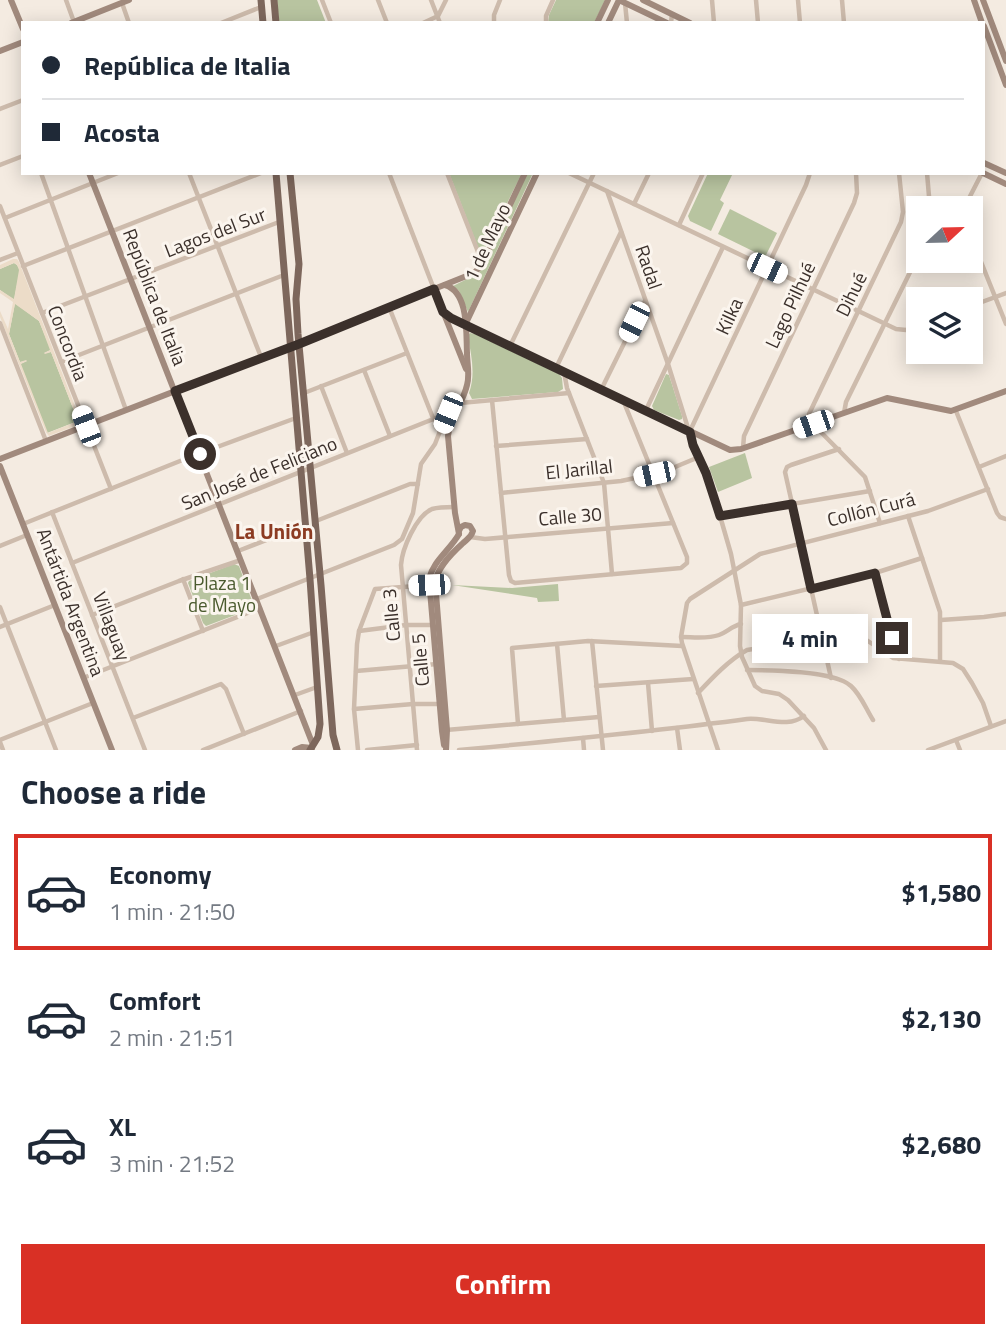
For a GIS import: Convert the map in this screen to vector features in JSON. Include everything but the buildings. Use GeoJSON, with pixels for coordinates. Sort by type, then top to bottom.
{"type":"FeatureCollection","features":[{"type":"Feature","properties":{"kind":"main road"},"geometry":{"type":"LineString","coordinates":[[274,0],[276,21]]}},
{"type":"Feature","properties":{"kind":"main road"},"geometry":{"type":"LineString","coordinates":[[276,175],[318,687],[320,728],[312,748]]}},
{"type":"Feature","properties":{"kind":"main road"},"geometry":{"type":"LineString","coordinates":[[290,175],[299,264],[296,306],[299,344],[333,735],[337,749]]}},
{"type":"Feature","properties":{"kind":"main road"},"geometry":{"type":"LineString","coordinates":[[312,748],[318,742],[324,741],[337,749]]}},
{"type":"Feature","properties":{"kind":"street"},"geometry":{"type":"LineString","coordinates":[[11,0],[21,24]]}},
{"type":"Feature","properties":{"kind":"street"},"geometry":{"type":"LineString","coordinates":[[66,0],[73,21]]}},
{"type":"Feature","properties":{"kind":"street"},"geometry":{"type":"LineString","coordinates":[[322,0],[330,21]]}},
{"type":"Feature","properties":{"kind":"street"},"geometry":{"type":"LineString","coordinates":[[379,0],[386,21]]}},
{"type":"Feature","properties":{"kind":"street"},"geometry":{"type":"LineString","coordinates":[[431,0],[439,21]]}},
{"type":"Feature","properties":{"kind":"street"},"geometry":{"type":"LineString","coordinates":[[427,21],[438,16],[446,0]]}},
{"type":"Feature","properties":{"kind":"street"},"geometry":{"type":"LineString","coordinates":[[493,21],[500,0]]}},
{"type":"Feature","properties":{"kind":"street"},"geometry":{"type":"LineString","coordinates":[[546,21],[553,0]]}},
{"type":"Feature","properties":{"kind":"street"},"geometry":{"type":"LineString","coordinates":[[598,21],[608,0]]}},
{"type":"Feature","properties":{"kind":"street"},"geometry":{"type":"LineString","coordinates":[[643,0],[686,21]]}},
{"type":"Feature","properties":{"kind":"street"},"geometry":{"type":"LineString","coordinates":[[712,0],[714,21]]}},
{"type":"Feature","properties":{"kind":"street"},"geometry":{"type":"LineString","coordinates":[[756,0],[758,21]]}},
{"type":"Feature","properties":{"kind":"street"},"geometry":{"type":"LineString","coordinates":[[798,0],[800,21]]}},
{"type":"Feature","properties":{"kind":"street"},"geometry":{"type":"LineString","coordinates":[[842,0],[844,21]]}},
{"type":"Feature","properties":{"kind":"street"},"geometry":{"type":"LineString","coordinates":[[974,0],[982,21]]}},
{"type":"Feature","properties":{"kind":"street"},"geometry":{"type":"LineString","coordinates":[[983,0],[1006,61]]}},
{"type":"Feature","properties":{"kind":"street"},"geometry":{"type":"LineString","coordinates":[[609,21],[621,1]]}},
{"type":"Feature","properties":{"kind":"street"},"geometry":{"type":"LineString","coordinates":[[621,1],[626,21]]}},
{"type":"Feature","properties":{"kind":"street"},"geometry":{"type":"LineString","coordinates":[[621,1],[665,21]]}},
{"type":"Feature","properties":{"kind":"street"},"geometry":{"type":"LineString","coordinates":[[75,21],[121,2],[129,21]]}},
{"type":"Feature","properties":{"kind":"street"},"geometry":{"type":"LineString","coordinates":[[226,21],[261,4]]}},
{"type":"Feature","properties":{"kind":"street"},"geometry":{"type":"LineString","coordinates":[[670,21],[672,14]]}},
{"type":"Feature","properties":{"kind":"street"},"geometry":{"type":"LineString","coordinates":[[985,29],[1006,85]]}},
{"type":"Feature","properties":{"kind":"street"},"geometry":{"type":"LineString","coordinates":[[0,51],[21,43]]}},
{"type":"Feature","properties":{"kind":"street"},"geometry":{"type":"LineString","coordinates":[[995,55],[1004,51]]}},
{"type":"Feature","properties":{"kind":"street"},"geometry":{"type":"LineString","coordinates":[[0,109],[21,101]]}},
{"type":"Feature","properties":{"kind":"street"},"geometry":{"type":"LineString","coordinates":[[0,165],[21,157]]}},
{"type":"Feature","properties":{"kind":"street"},"geometry":{"type":"LineString","coordinates":[[985,163],[1006,173]]}},
{"type":"Feature","properties":{"kind":"street"},"geometry":{"type":"LineString","coordinates":[[985,174],[1006,184]]}},
{"type":"Feature","properties":{"kind":"street"},"geometry":{"type":"LineString","coordinates":[[42,175],[127,410]]}},
{"type":"Feature","properties":{"kind":"street","name":"República de Italia"},"geometry":{"type":"LineString","coordinates":[[90,175],[276,646],[312,748]]}},
{"type":"Feature","properties":{"kind":"street"},"geometry":{"type":"LineString","coordinates":[[4,218],[113,175]]}},
{"type":"Feature","properties":{"kind":"street"},"geometry":{"type":"LineString","coordinates":[[190,175],[261,357]]}},
{"type":"Feature","properties":{"kind":"street"},"geometry":{"type":"LineString","coordinates":[[23,266],[256,175]]}},
{"type":"Feature","properties":{"kind":"street"},"geometry":{"type":"LineString","coordinates":[[390,175],[468,373]]}},
{"type":"Feature","properties":{"kind":"street"},"geometry":{"type":"LineString","coordinates":[[448,175],[482,263]]}},
{"type":"Feature","properties":{"kind":"street","name":"1 de Mayo"},"geometry":{"type":"LineString","coordinates":[[0,459],[299,344],[474,273],[482,263],[524,175]]}},
{"type":"Feature","properties":{"kind":"street","name":"1 de Mayo"},"geometry":{"type":"LineString","coordinates":[[465,325],[536,175]]}},
{"type":"Feature","properties":{"kind":"street"},"geometry":{"type":"LineString","coordinates":[[573,175],[858,311],[906,330]]}},
{"type":"Feature","properties":{"kind":"street"},"geometry":{"type":"LineString","coordinates":[[510,346],[593,175]]}},
{"type":"Feature","properties":{"kind":"street"},"geometry":{"type":"LineString","coordinates":[[634,204],[648,175]]}},
{"type":"Feature","properties":{"kind":"street"},"geometry":{"type":"LineString","coordinates":[[679,225],[702,175]]}},
{"type":"Feature","properties":{"kind":"street","name":"Kilka"},"geometry":{"type":"LineString","coordinates":[[690,432],[809,175]]}},
{"type":"Feature","properties":{"kind":"street","name":"Lago Pilhué"},"geometry":{"type":"LineString","coordinates":[[743,448],[744,436],[854,203],[857,193],[856,175]]}},
{"type":"Feature","properties":{"kind":"street","name":"Dihué"},"geometry":{"type":"LineString","coordinates":[[813,424],[810,412],[902,219],[899,175]]}},
{"type":"Feature","properties":{"kind":"street"},"geometry":{"type":"LineString","coordinates":[[928,175],[929,196]]}},
{"type":"Feature","properties":{"kind":"street"},"geometry":{"type":"LineString","coordinates":[[971,196],[982,175]]}},
{"type":"Feature","properties":{"kind":"street","name":"Radal"},"geometry":{"type":"LineString","coordinates":[[607,191],[720,516],[741,605],[740,653]]}},
{"type":"Feature","properties":{"kind":"street","name":"Concordia"},"geometry":{"type":"LineString","coordinates":[[0,206],[111,489]]}},
{"type":"Feature","properties":{"kind":"street","name":"Lagos del Sur"},"geometry":{"type":"LineString","coordinates":[[42,313],[280,222]]}},
{"type":"Feature","properties":{"kind":"street"},"geometry":{"type":"LineString","coordinates":[[556,368],[621,232]]}},
{"type":"Feature","properties":{"kind":"street"},"geometry":{"type":"LineString","coordinates":[[646,411],[723,247]]}},
{"type":"Feature","properties":{"kind":"street"},"geometry":{"type":"LineString","coordinates":[[0,260],[18,253]]}},
{"type":"Feature","properties":{"kind":"street"},"geometry":{"type":"LineString","coordinates":[[984,270],[1006,324]]}},
{"type":"Feature","properties":{"kind":"street"},"geometry":{"type":"LineString","coordinates":[[844,412],[846,402],[910,273]]}},
{"type":"Feature","properties":{"kind":"street"},"geometry":{"type":"LineString","coordinates":[[61,362],[284,275]]}},
{"type":"Feature","properties":{"kind":"street"},"geometry":{"type":"LineString","coordinates":[[432,585],[430,574],[434,566],[459,533],[448,436],[449,427],[468,382],[464,311],[456,292],[445,285]]}},
{"type":"Feature","properties":{"kind":"street"},"geometry":{"type":"LineString","coordinates":[[983,302],[1006,292]]}},
{"type":"Feature","properties":{"kind":"street"},"geometry":{"type":"LineString","coordinates":[[601,390],[645,300]]}},
{"type":"Feature","properties":{"kind":"street"},"geometry":{"type":"LineString","coordinates":[[389,307],[433,418]]}},
{"type":"Feature","properties":{"kind":"street"},"geometry":{"type":"LineString","coordinates":[[443,312],[448,317],[734,451],[887,398],[956,411],[1006,391]]}},
{"type":"Feature","properties":{"kind":"street"},"geometry":{"type":"LineString","coordinates":[[0,323],[46,441]]}},
{"type":"Feature","properties":{"kind":"street"},"geometry":{"type":"LineString","coordinates":[[304,393],[408,353]]}},
{"type":"Feature","properties":{"kind":"street"},"geometry":{"type":"LineString","coordinates":[[364,370],[390,436]]}},
{"type":"Feature","properties":{"kind":"street"},"geometry":{"type":"LineString","coordinates":[[564,372],[569,393],[604,483],[612,574]]}},
{"type":"Feature","properties":{"kind":"street"},"geometry":{"type":"LineString","coordinates":[[321,386],[347,453]]}},
{"type":"Feature","properties":{"kind":"street","name":"San José de Feliciano"},"geometry":{"type":"LineString","coordinates":[[72,563],[458,407],[492,400],[569,393]]}},
{"type":"Feature","properties":{"kind":"street"},"geometry":{"type":"LineString","coordinates":[[492,400],[511,581],[518,583],[681,568],[687,563],[688,559],[623,400]]}},
{"type":"Feature","properties":{"kind":"street"},"geometry":{"type":"LineString","coordinates":[[956,411],[998,515],[1004,519]]}},
{"type":"Feature","properties":{"kind":"street"},"geometry":{"type":"LineString","coordinates":[[257,599],[399,542],[415,509],[421,464],[435,444],[448,413]]}},
{"type":"Feature","properties":{"kind":"street"},"geometry":{"type":"LineString","coordinates":[[23,524],[297,418]]}},
{"type":"Feature","properties":{"kind":"street"},"geometry":{"type":"LineString","coordinates":[[813,424],[863,474],[880,523]]}},
{"type":"Feature","properties":{"kind":"street"},"geometry":{"type":"LineString","coordinates":[[496,446],[587,439]]}},
{"type":"Feature","properties":{"kind":"street"},"geometry":{"type":"LineString","coordinates":[[831,678],[786,475],[787,467],[839,449]]}},
{"type":"Feature","properties":{"kind":"street"},"geometry":{"type":"LineString","coordinates":[[979,467],[1006,456]]}},
{"type":"Feature","properties":{"kind":"street","name":"El Jarillal"},"geometry":{"type":"LineString","coordinates":[[501,493],[604,483],[654,474],[699,457]]}},
{"type":"Feature","properties":{"kind":"street","name":"Antártida Argentina"},"geometry":{"type":"LineString","coordinates":[[0,466],[112,750]]}},
{"type":"Feature","properties":{"kind":"street"},"geometry":{"type":"LineString","coordinates":[[315,521],[410,484],[418,484]]}},
{"type":"Feature","properties":{"kind":"street","name":"Collón Curá"},"geometry":{"type":"LineString","coordinates":[[681,637],[690,599],[760,554],[936,509],[988,489]]}},
{"type":"Feature","properties":{"kind":"street"},"geometry":{"type":"LineString","coordinates":[[720,516],[870,491]]}},
{"type":"Feature","properties":{"kind":"street","name":"Calle 3"},"geometry":{"type":"LineString","coordinates":[[417,748],[402,555],[418,520],[432,509],[454,507]]}},
{"type":"Feature","properties":{"kind":"street","name":"Villaguay"},"geometry":{"type":"LineString","coordinates":[[52,512],[145,750]]}},
{"type":"Feature","properties":{"kind":"street"},"geometry":{"type":"LineString","coordinates":[[908,516],[939,606],[940,661]]}},
{"type":"Feature","properties":{"kind":"street","name":"Calle 30"},"geometry":{"type":"LineString","coordinates":[[469,538],[473,531],[470,526],[463,525],[459,533],[464,539],[481,539],[673,523]]}},
{"type":"Feature","properties":{"kind":"street"},"geometry":{"type":"LineString","coordinates":[[238,551],[305,525]]}},
{"type":"Feature","properties":{"kind":"street"},"geometry":{"type":"LineString","coordinates":[[0,546],[27,535]]}},
{"type":"Feature","properties":{"kind":"street"},"geometry":{"type":"LineString","coordinates":[[432,585],[441,568],[469,538]]}},
{"type":"Feature","properties":{"kind":"street"},"geometry":{"type":"LineString","coordinates":[[741,605],[875,573],[922,558]]}},
{"type":"Feature","properties":{"kind":"street"},"geometry":{"type":"LineString","coordinates":[[92,615],[183,579],[242,560]]}},
{"type":"Feature","properties":{"kind":"street"},"geometry":{"type":"LineString","coordinates":[[875,573],[899,659]]}},
{"type":"Feature","properties":{"kind":"street"},"geometry":{"type":"LineString","coordinates":[[183,579],[203,631]]}},
{"type":"Feature","properties":{"kind":"street"},"geometry":{"type":"LineString","coordinates":[[358,750],[354,709],[359,631],[375,589],[432,585]]}},
{"type":"Feature","properties":{"kind":"street","name":"Calle 5"},"geometry":{"type":"LineString","coordinates":[[432,585],[433,625],[439,664],[439,704],[444,731]]}},
{"type":"Feature","properties":{"kind":"street","name":"Calle 5"},"geometry":{"type":"LineString","coordinates":[[432,585],[446,750]]}},
{"type":"Feature","properties":{"kind":"street"},"geometry":{"type":"LineString","coordinates":[[0,627],[55,605]]}},
{"type":"Feature","properties":{"kind":"street"},"geometry":{"type":"LineString","coordinates":[[0,607],[56,750]]}},
{"type":"Feature","properties":{"kind":"street"},"geometry":{"type":"LineString","coordinates":[[83,678],[260,608]]}},
{"type":"Feature","properties":{"kind":"street"},"geometry":{"type":"LineString","coordinates":[[941,620],[1006,614]]}},
{"type":"Feature","properties":{"kind":"street"},"geometry":{"type":"LineString","coordinates":[[718,750],[681,637],[720,635],[741,624]]}},
{"type":"Feature","properties":{"kind":"street"},"geometry":{"type":"LineString","coordinates":[[359,631],[406,625],[433,625]]}},
{"type":"Feature","properties":{"kind":"street"},"geometry":{"type":"LineString","coordinates":[[276,646],[314,632]]}},
{"type":"Feature","properties":{"kind":"street"},"geometry":{"type":"LineString","coordinates":[[698,693],[740,653],[755,648],[853,635],[899,659],[940,661],[958,666],[967,674],[984,703],[992,726]]}},
{"type":"Feature","properties":{"kind":"street"},"geometry":{"type":"LineString","coordinates":[[518,724],[512,648],[592,641],[682,646]]}},
{"type":"Feature","properties":{"kind":"street"},"geometry":{"type":"LineString","coordinates":[[592,641],[603,750]]}},
{"type":"Feature","properties":{"kind":"street"},"geometry":{"type":"LineString","coordinates":[[557,644],[564,720]]}},
{"type":"Feature","properties":{"kind":"street"},"geometry":{"type":"LineString","coordinates":[[740,653],[758,689],[783,697],[804,716],[819,734],[825,750]]}},
{"type":"Feature","properties":{"kind":"street"},"geometry":{"type":"LineString","coordinates":[[356,671],[439,664]]}},
{"type":"Feature","properties":{"kind":"street"},"geometry":{"type":"LineString","coordinates":[[747,670],[789,671],[843,681],[853,688],[873,720]]}},
{"type":"Feature","properties":{"kind":"street"},"geometry":{"type":"LineString","coordinates":[[596,687],[694,680]]}},
{"type":"Feature","properties":{"kind":"street"},"geometry":{"type":"LineString","coordinates":[[648,683],[652,731]]}},
{"type":"Feature","properties":{"kind":"street"},"geometry":{"type":"LineString","coordinates":[[132,718],[222,684],[244,734]]}},
{"type":"Feature","properties":{"kind":"street"},"geometry":{"type":"LineString","coordinates":[[295,695],[318,687]]}},
{"type":"Feature","properties":{"kind":"street"},"geometry":{"type":"LineString","coordinates":[[3,750],[0,741],[93,703]]}},
{"type":"Feature","properties":{"kind":"street"},"geometry":{"type":"LineString","coordinates":[[354,709],[439,704]]}},
{"type":"Feature","properties":{"kind":"street"},"geometry":{"type":"LineString","coordinates":[[203,750],[301,711]]}},
{"type":"Feature","properties":{"kind":"street"},"geometry":{"type":"LineString","coordinates":[[459,750],[752,719],[789,722],[804,716]]}},
{"type":"Feature","properties":{"kind":"street"},"geometry":{"type":"LineString","coordinates":[[444,731],[599,717]]}},
{"type":"Feature","properties":{"kind":"street"},"geometry":{"type":"LineString","coordinates":[[928,750],[1006,721]]}},
{"type":"Feature","properties":{"kind":"street"},"geometry":{"type":"LineString","coordinates":[[677,728],[680,750]]}},
{"type":"Feature","properties":{"kind":"street"},"geometry":{"type":"LineString","coordinates":[[583,738],[584,750]]}},
{"type":"Feature","properties":{"kind":"street"},"geometry":{"type":"LineString","coordinates":[[956,740],[960,750]]}},
{"type":"Feature","properties":{"kind":"street"},"geometry":{"type":"LineString","coordinates":[[295,750],[302,747],[312,748]]}},
{"type":"Feature","properties":{"kind":"street"},"geometry":{"type":"LineString","coordinates":[[367,750],[417,748]]}},
{"type":"Feature","properties":{"kind":"green space"},"geometry":{"type":"Polygon","coordinates":[[[277,0],[317,0],[325,21],[279,21],[277,0]]]}},
{"type":"Feature","properties":{"kind":"green space"},"geometry":{"type":"Polygon","coordinates":[[[556,0],[605,0],[595,21],[548,21],[556,0]]]}},
{"type":"Feature","properties":{"kind":"green space"},"geometry":{"type":"Polygon","coordinates":[[[450,175],[521,175],[483,252],[479,250],[450,175]]]}},
{"type":"Feature","properties":{"kind":"green space"},"geometry":{"type":"Polygon","coordinates":[[[526,175],[532,175],[468,312],[459,291],[453,286],[479,273],[526,175]]]}},
{"type":"Feature","properties":{"kind":"green space"},"geometry":{"type":"Polygon","coordinates":[[[707,175],[732,175],[720,200],[724,203],[711,231],[690,221],[688,216],[707,175]]]}},
{"type":"Feature","properties":{"kind":"green space"},"geometry":{"type":"Polygon","coordinates":[[[730,209],[777,233],[765,257],[718,234],[730,209]]]}},
{"type":"Feature","properties":{"kind":"green space"},"geometry":{"type":"Polygon","coordinates":[[[14,263],[20,270],[14,300],[0,290],[0,269],[14,263]]]}},
{"type":"Feature","properties":{"kind":"green space"},"geometry":{"type":"Polygon","coordinates":[[[15,303],[39,321],[51,350],[44,353],[51,352],[78,421],[47,433],[20,364],[27,361],[20,362],[9,334],[15,303]]]}},
{"type":"Feature","properties":{"kind":"green space"},"geometry":{"type":"Polygon","coordinates":[[[470,333],[559,374],[563,389],[558,392],[472,399],[469,393],[473,372],[468,336],[470,333]]]}},
{"type":"Feature","properties":{"kind":"green space"},"geometry":{"type":"Polygon","coordinates":[[[666,374],[669,375],[682,416],[679,420],[654,410],[652,406],[666,374]]]}},
{"type":"Feature","properties":{"kind":"green space"},"geometry":{"type":"Polygon","coordinates":[[[745,453],[752,478],[718,492],[709,467],[745,453]]]}},
{"type":"Feature","properties":{"kind":"green space","name":"Plaza 1 de Mayo"},"geometry":{"type":"Polygon","coordinates":[[[234,564],[239,566],[254,606],[206,626],[188,583],[234,564]]]}},
{"type":"Feature","properties":{"kind":"green space"},"geometry":{"type":"Polygon","coordinates":[[[558,584],[559,601],[538,602],[537,598],[452,585],[512,588],[558,584]]]}},
{"type":"Feature","properties":{"kind":"shaded area"},"geometry":{"type":"Polygon","coordinates":[[[13,259],[19,262],[80,419],[78,425],[49,436],[46,432],[0,317],[0,311],[8,329],[13,302],[0,293],[0,290],[14,299],[19,270],[14,263],[0,269],[0,265],[13,259]],[[15,304],[9,334],[20,362],[27,361],[21,364],[48,433],[78,421],[51,352],[44,353],[50,350],[39,321],[15,304]]]}},
{"type":"Feature","properties":{"kind":"district","name":"La Unión"},"geometry":{"type":"Point","coordinates":[274,532]}},
{"type":"Feature","properties":{"kind":"route"},"geometry":{"type":"LineString","coordinates":[[200,454],[175,391],[434,289],[445,315],[690,432],[720,516],[792,504],[811,589],[875,573],[892,638]]}}]}
